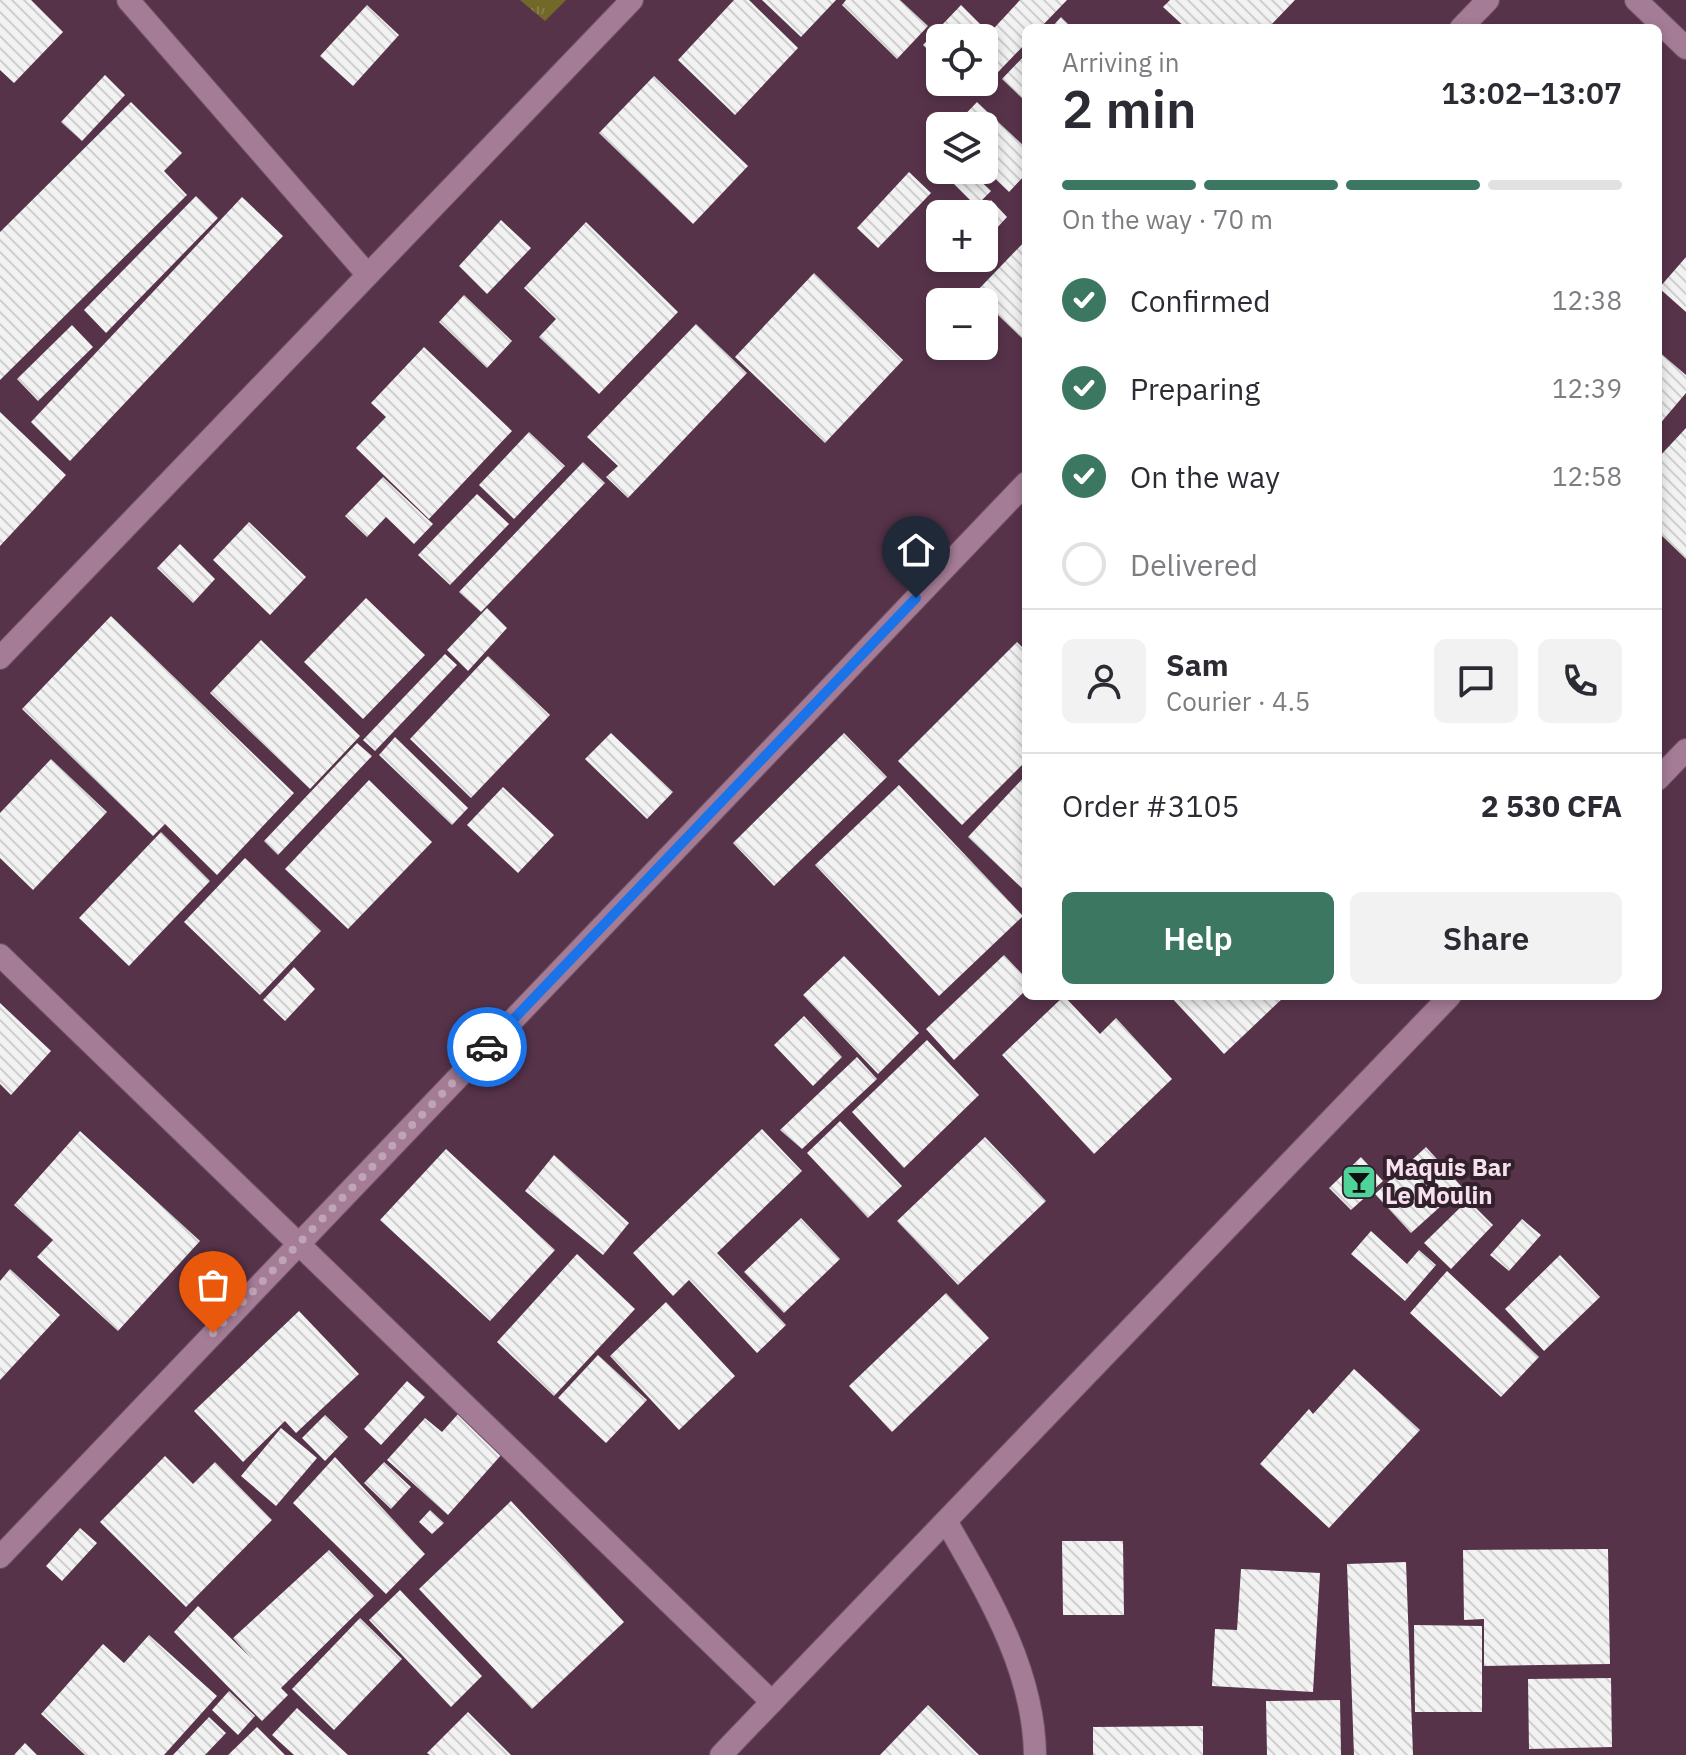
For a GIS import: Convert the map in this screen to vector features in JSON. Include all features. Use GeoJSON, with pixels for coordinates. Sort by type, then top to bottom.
{"type":"FeatureCollection","features":[{"type":"Feature","properties":{"kind":"street"},"geometry":{"type":"LineString","coordinates":[[128,0],[367,274]]}},
{"type":"Feature","properties":{"kind":"street"},"geometry":{"type":"LineString","coordinates":[[0,658],[632,0]]}},
{"type":"Feature","properties":{"kind":"street"},"geometry":{"type":"LineString","coordinates":[[1465,24],[1488,0]]}},
{"type":"Feature","properties":{"kind":"street"},"geometry":{"type":"LineString","coordinates":[[1636,0],[1661,24]]}},
{"type":"Feature","properties":{"kind":"street"},"geometry":{"type":"LineString","coordinates":[[1662,25],[1686,48]]}},
{"type":"Feature","properties":{"kind":"street"},"geometry":{"type":"LineString","coordinates":[[0,1557],[1022,487]]}},
{"type":"Feature","properties":{"kind":"street"},"geometry":{"type":"LineString","coordinates":[[1662,775],[1686,750]]}},
{"type":"Feature","properties":{"kind":"street"},"geometry":{"type":"LineString","coordinates":[[0,955],[772,1702]]}},
{"type":"Feature","properties":{"kind":"street"},"geometry":{"type":"LineString","coordinates":[[721,1755],[1446,1000]]}},
{"type":"Feature","properties":{"kind":"street"},"geometry":{"type":"LineString","coordinates":[[946,1521],[1002,1620],[1035,1721],[1035,1755]]}},
{"type":"Feature","properties":{"kind":"green space"},"geometry":{"type":"Polygon","coordinates":[[[520,0],[566,0],[545,21],[520,0]]]}},
{"type":"Feature","properties":{"kind":"building"},"geometry":{"type":"Polygon","coordinates":[[[0,0],[31,0],[63,32],[14,83],[0,70],[0,0]]]}},
{"type":"Feature","properties":{"kind":"building"},"geometry":{"type":"Polygon","coordinates":[[[734,0],[749,0],[798,48],[735,115],[678,60],[734,0]]]}},
{"type":"Feature","properties":{"kind":"building"},"geometry":{"type":"Polygon","coordinates":[[[762,0],[836,0],[801,37],[762,0]]]}},
{"type":"Feature","properties":{"kind":"building"},"geometry":{"type":"Polygon","coordinates":[[[846,0],[900,0],[926,24],[926,28],[897,59],[842,5],[846,0]]]}},
{"type":"Feature","properties":{"kind":"building"},"geometry":{"type":"Polygon","coordinates":[[[1020,0],[1067,0],[1044,24],[1022,24],[1022,47],[998,72],[998,24],[1020,0]]]}},
{"type":"Feature","properties":{"kind":"building"},"geometry":{"type":"Polygon","coordinates":[[[1170,0],[1295,0],[1272,24],[1182,24],[1163,7],[1170,0]]]}},
{"type":"Feature","properties":{"kind":"building"},"geometry":{"type":"Polygon","coordinates":[[[367,5],[399,35],[353,86],[320,56],[367,5]]]}},
{"type":"Feature","properties":{"kind":"building"},"geometry":{"type":"Polygon","coordinates":[[[961,5],[980,24],[943,24],[961,5]]]}},
{"type":"Feature","properties":{"kind":"building"},"geometry":{"type":"Polygon","coordinates":[[[1061,17],[1068,24],[1055,24],[1061,17]]]}},
{"type":"Feature","properties":{"kind":"building"},"geometry":{"type":"Polygon","coordinates":[[[1022,58],[1022,98],[1002,79],[1022,58]]]}},
{"type":"Feature","properties":{"kind":"building"},"geometry":{"type":"Polygon","coordinates":[[[105,75],[125,95],[82,141],[61,122],[105,75]]]}},
{"type":"Feature","properties":{"kind":"building"},"geometry":{"type":"Polygon","coordinates":[[[654,76],[748,166],[693,224],[599,133],[654,76]]]}},
{"type":"Feature","properties":{"kind":"building"},"geometry":{"type":"Polygon","coordinates":[[[131,102],[182,153],[164,171],[187,195],[0,380],[0,232],[131,102]]]}},
{"type":"Feature","properties":{"kind":"building"},"geometry":{"type":"Polygon","coordinates":[[[977,102],[988,112],[967,112],[977,102]]]}},
{"type":"Feature","properties":{"kind":"building"},"geometry":{"type":"Polygon","coordinates":[[[998,122],[1022,144],[1022,178],[1009,192],[998,181],[998,122]]]}},
{"type":"Feature","properties":{"kind":"building"},"geometry":{"type":"Polygon","coordinates":[[[909,172],[931,193],[878,248],[857,228],[909,172]]]}},
{"type":"Feature","properties":{"kind":"building"},"geometry":{"type":"Polygon","coordinates":[[[954,184],[984,184],[991,191],[982,200],[970,200],[954,184]]]}},
{"type":"Feature","properties":{"kind":"building"},"geometry":{"type":"Polygon","coordinates":[[[196,196],[218,218],[106,333],[84,310],[196,196]]]}},
{"type":"Feature","properties":{"kind":"building"},"geometry":{"type":"Polygon","coordinates":[[[242,197],[283,236],[70,461],[31,422],[242,197]]]}},
{"type":"Feature","properties":{"kind":"building"},"geometry":{"type":"Polygon","coordinates":[[[998,207],[1007,217],[998,227],[998,207]]]}},
{"type":"Feature","properties":{"kind":"building"},"geometry":{"type":"Polygon","coordinates":[[[501,220],[531,248],[487,294],[459,266],[501,220]]]}},
{"type":"Feature","properties":{"kind":"building"},"geometry":{"type":"Polygon","coordinates":[[[586,222],[678,312],[599,394],[539,337],[556,319],[524,288],[586,222]]]}},
{"type":"Feature","properties":{"kind":"building"},"geometry":{"type":"Polygon","coordinates":[[[1022,244],[1022,338],[998,315],[998,288],[980,288],[1022,244]]]}},
{"type":"Feature","properties":{"kind":"building"},"geometry":{"type":"Polygon","coordinates":[[[1686,257],[1686,312],[1662,291],[1662,285],[1686,257]]]}},
{"type":"Feature","properties":{"kind":"building"},"geometry":{"type":"Polygon","coordinates":[[[814,273],[903,360],[825,443],[735,357],[814,273]]]}},
{"type":"Feature","properties":{"kind":"building"},"geometry":{"type":"Polygon","coordinates":[[[464,295],[512,341],[487,368],[439,322],[464,295]]]}},
{"type":"Feature","properties":{"kind":"building"},"geometry":{"type":"Polygon","coordinates":[[[696,324],[747,373],[628,498],[606,477],[618,466],[587,437],[696,324]]]}},
{"type":"Feature","properties":{"kind":"building"},"geometry":{"type":"Polygon","coordinates":[[[72,325],[93,347],[38,401],[17,379],[72,325]]]}},
{"type":"Feature","properties":{"kind":"building"},"geometry":{"type":"Polygon","coordinates":[[[424,347],[512,431],[429,519],[356,448],[386,417],[371,403],[424,347]]]}},
{"type":"Feature","properties":{"kind":"building"},"geometry":{"type":"Polygon","coordinates":[[[1662,354],[1686,375],[1686,393],[1662,421],[1662,354]]]}},
{"type":"Feature","properties":{"kind":"building"},"geometry":{"type":"Polygon","coordinates":[[[0,412],[66,475],[0,546],[0,412]]]}},
{"type":"Feature","properties":{"kind":"building"},"geometry":{"type":"Polygon","coordinates":[[[1686,428],[1686,559],[1662,536],[1662,454],[1686,428]]]}},
{"type":"Feature","properties":{"kind":"building"},"geometry":{"type":"Polygon","coordinates":[[[529,432],[565,466],[514,519],[479,485],[529,432]]]}},
{"type":"Feature","properties":{"kind":"building"},"geometry":{"type":"Polygon","coordinates":[[[583,462],[605,483],[481,612],[459,592],[583,462]]]}},
{"type":"Feature","properties":{"kind":"building"},"geometry":{"type":"Polygon","coordinates":[[[383,477],[433,524],[414,544],[386,517],[367,537],[345,516],[383,477]]]}},
{"type":"Feature","properties":{"kind":"building"},"geometry":{"type":"Polygon","coordinates":[[[477,494],[509,524],[450,585],[418,555],[477,494]]]}},
{"type":"Feature","properties":{"kind":"building"},"geometry":{"type":"Polygon","coordinates":[[[249,522],[306,577],[270,615],[213,560],[249,522]]]}},
{"type":"Feature","properties":{"kind":"building"},"geometry":{"type":"Polygon","coordinates":[[[180,544],[215,579],[193,603],[157,568],[180,544]]]}},
{"type":"Feature","properties":{"kind":"building"},"geometry":{"type":"Polygon","coordinates":[[[366,598],[425,655],[363,719],[304,662],[366,598]]]}},
{"type":"Feature","properties":{"kind":"building"},"geometry":{"type":"Polygon","coordinates":[[[487,608],[507,628],[468,671],[447,650],[487,608]]]}},
{"type":"Feature","properties":{"kind":"building"},"geometry":{"type":"Polygon","coordinates":[[[111,616],[294,793],[217,875],[165,824],[153,836],[22,709],[111,616]]]}},
{"type":"Feature","properties":{"kind":"building"},"geometry":{"type":"Polygon","coordinates":[[[261,640],[360,736],[310,789],[210,693],[261,640]]]}},
{"type":"Feature","properties":{"kind":"building"},"geometry":{"type":"Polygon","coordinates":[[[1017,642],[1022,647],[1022,765],[962,825],[898,761],[1017,642]]]}},
{"type":"Feature","properties":{"kind":"building"},"geometry":{"type":"Polygon","coordinates":[[[445,654],[457,665],[375,751],[363,740],[445,654]]]}},
{"type":"Feature","properties":{"kind":"building"},"geometry":{"type":"Polygon","coordinates":[[[488,656],[550,715],[471,798],[410,739],[488,656]]]}},
{"type":"Feature","properties":{"kind":"building"},"geometry":{"type":"Polygon","coordinates":[[[611,733],[673,792],[647,819],[585,759],[611,733]]]}},
{"type":"Feature","properties":{"kind":"building"},"geometry":{"type":"Polygon","coordinates":[[[844,733],[887,777],[774,886],[733,843],[844,733]]]}},
{"type":"Feature","properties":{"kind":"building"},"geometry":{"type":"Polygon","coordinates":[[[395,737],[468,808],[452,825],[379,755],[395,737]]]}},
{"type":"Feature","properties":{"kind":"building"},"geometry":{"type":"Polygon","coordinates":[[[357,743],[372,756],[278,855],[264,841],[357,743]]]}},
{"type":"Feature","properties":{"kind":"building"},"geometry":{"type":"Polygon","coordinates":[[[51,759],[107,812],[33,890],[0,858],[0,813],[51,759]]]}},
{"type":"Feature","properties":{"kind":"building"},"geometry":{"type":"Polygon","coordinates":[[[1022,779],[1022,888],[968,837],[1022,779]]]}},
{"type":"Feature","properties":{"kind":"building"},"geometry":{"type":"Polygon","coordinates":[[[369,780],[432,842],[348,929],[285,869],[369,780]]]}},
{"type":"Feature","properties":{"kind":"building"},"geometry":{"type":"Polygon","coordinates":[[[899,785],[1022,917],[939,996],[815,865],[899,785]]]}},
{"type":"Feature","properties":{"kind":"building"},"geometry":{"type":"Polygon","coordinates":[[[503,787],[554,835],[518,873],[467,825],[503,787]]]}},
{"type":"Feature","properties":{"kind":"building"},"geometry":{"type":"Polygon","coordinates":[[[161,832],[210,881],[129,966],[79,918],[161,832]]]}},
{"type":"Feature","properties":{"kind":"building"},"geometry":{"type":"Polygon","coordinates":[[[245,858],[321,931],[260,995],[184,922],[245,858]]]}},
{"type":"Feature","properties":{"kind":"building"},"geometry":{"type":"Polygon","coordinates":[[[1004,955],[1022,974],[1022,994],[954,1060],[926,1029],[1004,955]]]}},
{"type":"Feature","properties":{"kind":"building"},"geometry":{"type":"Polygon","coordinates":[[[844,956],[919,1033],[878,1074],[803,995],[844,956]]]}},
{"type":"Feature","properties":{"kind":"building"},"geometry":{"type":"Polygon","coordinates":[[[294,967],[315,989],[285,1021],[263,1000],[294,967]]]}},
{"type":"Feature","properties":{"kind":"building"},"geometry":{"type":"Polygon","coordinates":[[[1060,1000],[1068,1000],[1100,1034],[1116,1018],[1172,1079],[1094,1154],[1002,1055],[1060,1000]]]}},
{"type":"Feature","properties":{"kind":"building"},"geometry":{"type":"Polygon","coordinates":[[[1174,1000],[1281,1000],[1224,1054],[1174,1000]]]}},
{"type":"Feature","properties":{"kind":"building"},"geometry":{"type":"Polygon","coordinates":[[[0,1003],[51,1051],[11,1095],[0,1084],[0,1003]]]}},
{"type":"Feature","properties":{"kind":"building"},"geometry":{"type":"Polygon","coordinates":[[[804,1016],[842,1057],[813,1086],[774,1045],[804,1016]]]}},
{"type":"Feature","properties":{"kind":"building"},"geometry":{"type":"Polygon","coordinates":[[[927,1040],[979,1095],[904,1168],[852,1112],[927,1040]]]}},
{"type":"Feature","properties":{"kind":"building"},"geometry":{"type":"Polygon","coordinates":[[[857,1057],[877,1079],[802,1149],[780,1130],[857,1057]]]}},
{"type":"Feature","properties":{"kind":"building"},"geometry":{"type":"Polygon","coordinates":[[[840,1121],[902,1186],[868,1218],[807,1153],[840,1121]]]}},
{"type":"Feature","properties":{"kind":"building"},"geometry":{"type":"Polygon","coordinates":[[[762,1129],[802,1171],[717,1253],[786,1325],[757,1353],[689,1280],[673,1296],[633,1253],[762,1129]]]}},
{"type":"Feature","properties":{"kind":"building"},"geometry":{"type":"Polygon","coordinates":[[[80,1131],[200,1241],[118,1331],[37,1257],[53,1240],[14,1205],[80,1131]]]}},
{"type":"Feature","properties":{"kind":"building"},"geometry":{"type":"Polygon","coordinates":[[[985,1137],[1046,1201],[958,1285],[897,1221],[985,1137]]]}},
{"type":"Feature","properties":{"kind":"building"},"geometry":{"type":"Polygon","coordinates":[[[1426,1147],[1462,1187],[1411,1233],[1375,1194],[1426,1147]]]}},
{"type":"Feature","properties":{"kind":"building"},"geometry":{"type":"Polygon","coordinates":[[[446,1149],[555,1250],[490,1321],[380,1220],[446,1149]]]}},
{"type":"Feature","properties":{"kind":"building"},"geometry":{"type":"Polygon","coordinates":[[[554,1155],[629,1223],[603,1255],[525,1191],[554,1155]]]}},
{"type":"Feature","properties":{"kind":"building"},"geometry":{"type":"Polygon","coordinates":[[[1361,1157],[1383,1181],[1351,1210],[1329,1188],[1361,1157]]]}},
{"type":"Feature","properties":{"kind":"building"},"geometry":{"type":"Polygon","coordinates":[[[1468,1200],[1493,1225],[1451,1269],[1424,1243],[1468,1200]]]}},
{"type":"Feature","properties":{"kind":"building"},"geometry":{"type":"Polygon","coordinates":[[[801,1218],[840,1259],[784,1313],[744,1272],[801,1218]]]}},
{"type":"Feature","properties":{"kind":"building"},"geometry":{"type":"Polygon","coordinates":[[[1522,1219],[1541,1235],[1509,1271],[1490,1255],[1522,1219]]]}},
{"type":"Feature","properties":{"kind":"building"},"geometry":{"type":"Polygon","coordinates":[[[1371,1231],[1407,1264],[1419,1250],[1436,1265],[1405,1301],[1351,1254],[1371,1231]]]}},
{"type":"Feature","properties":{"kind":"building"},"geometry":{"type":"Polygon","coordinates":[[[577,1254],[635,1309],[554,1396],[497,1342],[577,1254]]]}},
{"type":"Feature","properties":{"kind":"building"},"geometry":{"type":"Polygon","coordinates":[[[1560,1255],[1600,1297],[1544,1351],[1505,1309],[1560,1255]]]}},
{"type":"Feature","properties":{"kind":"building"},"geometry":{"type":"Polygon","coordinates":[[[10,1269],[60,1315],[0,1380],[0,1281],[10,1269]]]}},
{"type":"Feature","properties":{"kind":"building"},"geometry":{"type":"Polygon","coordinates":[[[1447,1271],[1539,1357],[1501,1397],[1410,1313],[1447,1271]]]}},
{"type":"Feature","properties":{"kind":"building"},"geometry":{"type":"Polygon","coordinates":[[[946,1293],[989,1338],[892,1432],[849,1386],[946,1293]]]}},
{"type":"Feature","properties":{"kind":"building"},"geometry":{"type":"Polygon","coordinates":[[[666,1302],[735,1376],[679,1430],[610,1356],[666,1302]]]}},
{"type":"Feature","properties":{"kind":"building"},"geometry":{"type":"Polygon","coordinates":[[[299,1311],[359,1374],[296,1433],[285,1421],[243,1462],[194,1411],[299,1311]]]}},
{"type":"Feature","properties":{"kind":"building"},"geometry":{"type":"Polygon","coordinates":[[[598,1355],[647,1400],[606,1443],[558,1398],[598,1355]]]}},
{"type":"Feature","properties":{"kind":"building"},"geometry":{"type":"Polygon","coordinates":[[[1354,1369],[1420,1430],[1329,1528],[1260,1464],[1309,1409],[1313,1414],[1354,1369]]]}},
{"type":"Feature","properties":{"kind":"building"},"geometry":{"type":"Polygon","coordinates":[[[407,1381],[425,1397],[381,1445],[364,1429],[407,1381]]]}},
{"type":"Feature","properties":{"kind":"building"},"geometry":{"type":"Polygon","coordinates":[[[458,1414],[502,1454],[448,1515],[387,1460],[425,1418],[442,1432],[458,1414]]]}},
{"type":"Feature","properties":{"kind":"building"},"geometry":{"type":"Polygon","coordinates":[[[325,1415],[348,1437],[325,1461],[302,1438],[325,1415]]]}},
{"type":"Feature","properties":{"kind":"building"},"geometry":{"type":"Polygon","coordinates":[[[281,1428],[317,1458],[276,1506],[241,1476],[281,1428]]]}},
{"type":"Feature","properties":{"kind":"building"},"geometry":{"type":"Polygon","coordinates":[[[165,1456],[193,1484],[215,1462],[272,1520],[186,1607],[100,1522],[165,1456]]]}},
{"type":"Feature","properties":{"kind":"building"},"geometry":{"type":"Polygon","coordinates":[[[335,1457],[425,1554],[386,1594],[293,1503],[335,1457]]]}},
{"type":"Feature","properties":{"kind":"building"},"geometry":{"type":"Polygon","coordinates":[[[384,1462],[411,1487],[391,1509],[364,1483],[384,1462]]]}},
{"type":"Feature","properties":{"kind":"building"},"geometry":{"type":"Polygon","coordinates":[[[511,1501],[624,1622],[532,1709],[419,1589],[511,1501]]]}},
{"type":"Feature","properties":{"kind":"building"},"geometry":{"type":"Polygon","coordinates":[[[430,1510],[444,1523],[432,1534],[419,1522],[430,1510]]]}},
{"type":"Feature","properties":{"kind":"building"},"geometry":{"type":"Polygon","coordinates":[[[80,1528],[97,1543],[62,1581],[46,1566],[80,1528]]]}},
{"type":"Feature","properties":{"kind":"building"},"geometry":{"type":"Polygon","coordinates":[[[1062,1541],[1123,1541],[1124,1615],[1063,1615],[1062,1541]]]}},
{"type":"Feature","properties":{"kind":"building"},"geometry":{"type":"Polygon","coordinates":[[[1608,1549],[1610,1664],[1484,1666],[1484,1619],[1464,1620],[1463,1550],[1608,1549]]]}},
{"type":"Feature","properties":{"kind":"building"},"geometry":{"type":"Polygon","coordinates":[[[329,1550],[374,1596],[281,1688],[288,1695],[262,1721],[174,1632],[198,1606],[251,1658],[233,1638],[329,1550]]]}},
{"type":"Feature","properties":{"kind":"building"},"geometry":{"type":"Polygon","coordinates":[[[1406,1562],[1413,1755],[1354,1755],[1347,1564],[1406,1562]]]}},
{"type":"Feature","properties":{"kind":"building"},"geometry":{"type":"Polygon","coordinates":[[[1241,1569],[1320,1573],[1313,1692],[1212,1686],[1215,1629],[1237,1630],[1241,1569]]]}},
{"type":"Feature","properties":{"kind":"building"},"geometry":{"type":"Polygon","coordinates":[[[400,1590],[482,1676],[451,1707],[369,1620],[400,1590]]]}},
{"type":"Feature","properties":{"kind":"building"},"geometry":{"type":"Polygon","coordinates":[[[360,1618],[402,1659],[334,1730],[292,1689],[360,1618]]]}},
{"type":"Feature","properties":{"kind":"building"},"geometry":{"type":"Polygon","coordinates":[[[1414,1625],[1482,1626],[1482,1712],[1415,1712],[1414,1625]]]}},
{"type":"Feature","properties":{"kind":"building"},"geometry":{"type":"Polygon","coordinates":[[[149,1635],[217,1696],[164,1755],[85,1755],[41,1714],[103,1644],[124,1663],[149,1635]]]}},
{"type":"Feature","properties":{"kind":"building"},"geometry":{"type":"Polygon","coordinates":[[[1611,1678],[1612,1747],[1529,1749],[1528,1679],[1611,1678]]]}},
{"type":"Feature","properties":{"kind":"building"},"geometry":{"type":"Polygon","coordinates":[[[229,1691],[255,1716],[238,1735],[212,1710],[229,1691]]]}},
{"type":"Feature","properties":{"kind":"building"},"geometry":{"type":"Polygon","coordinates":[[[1340,1700],[1341,1755],[1267,1755],[1266,1701],[1340,1700]]]}},
{"type":"Feature","properties":{"kind":"building"},"geometry":{"type":"Polygon","coordinates":[[[928,1705],[979,1755],[880,1755],[928,1705]]]}},
{"type":"Feature","properties":{"kind":"building"},"geometry":{"type":"Polygon","coordinates":[[[297,1708],[348,1755],[294,1755],[272,1735],[297,1708]]]}},
{"type":"Feature","properties":{"kind":"building"},"geometry":{"type":"Polygon","coordinates":[[[468,1712],[511,1755],[427,1753],[468,1712]]]}},
{"type":"Feature","properties":{"kind":"building"},"geometry":{"type":"Polygon","coordinates":[[[209,1717],[226,1733],[205,1755],[173,1755],[209,1717]]]}},
{"type":"Feature","properties":{"kind":"building"},"geometry":{"type":"Polygon","coordinates":[[[1203,1726],[1203,1755],[1093,1755],[1093,1727],[1203,1726]]]}},
{"type":"Feature","properties":{"kind":"building"},"geometry":{"type":"Polygon","coordinates":[[[257,1727],[285,1755],[228,1755],[257,1727]]]}},
{"type":"Feature","properties":{"kind":"building"},"geometry":{"type":"Polygon","coordinates":[[[25,1743],[37,1755],[14,1755],[25,1743]]]}},
{"type":"Feature","properties":{"kind":"way so far"},"geometry":{"type":"LineString","coordinates":[[213,1333],[487,1047]]}},
{"type":"Feature","properties":{"kind":"place","name":"Maquis Bar Le Moulin"},"geometry":{"type":"Point","coordinates":[1359,1182]}},
{"type":"Feature","properties":{"kind":"route"},"geometry":{"type":"LineString","coordinates":[[487,1047],[916,598]]}}]}
